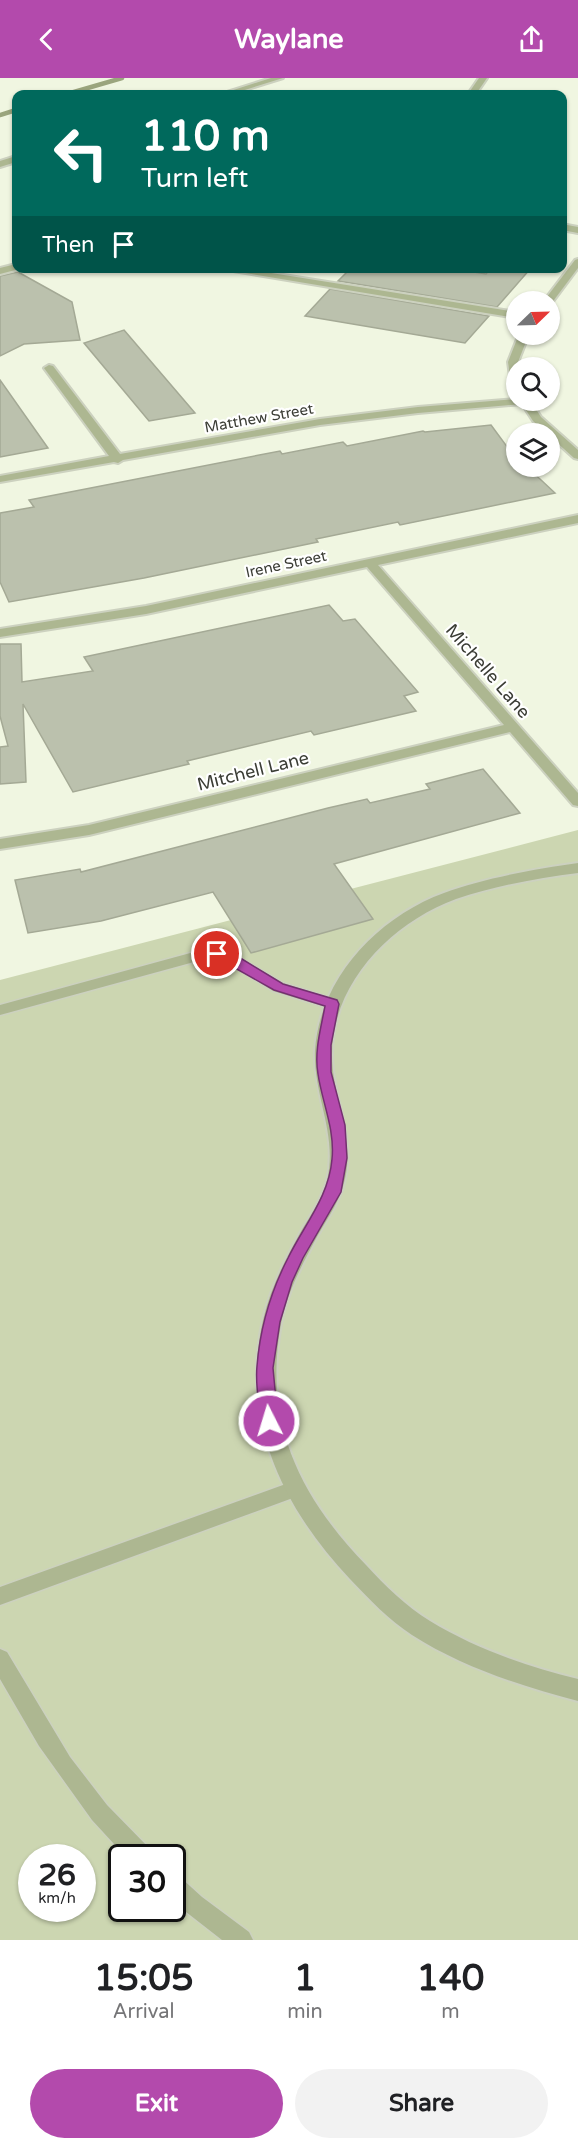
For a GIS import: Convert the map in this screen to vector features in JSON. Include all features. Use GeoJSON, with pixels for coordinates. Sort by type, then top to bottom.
{"type":"FeatureCollection","features":[{"type":"Feature","properties":{"kind":"street"},"geometry":{"type":"LineString","coordinates":[[238,90],[279,78]]}},
{"type":"Feature","properties":{"kind":"street"},"geometry":{"type":"LineString","coordinates":[[556,291],[578,262]]}},
{"type":"Feature","properties":{"kind":"street"},"geometry":{"type":"LineString","coordinates":[[251,273],[506,313]]}},
{"type":"Feature","properties":{"kind":"street"},"geometry":{"type":"LineString","coordinates":[[49,368],[118,460]]}},
{"type":"Feature","properties":{"kind":"street","name":"Matthew Street"},"geometry":{"type":"LineString","coordinates":[[0,479],[350,418],[506,403]]}},
{"type":"Feature","properties":{"kind":"street"},"geometry":{"type":"LineString","coordinates":[[531,411],[578,456]]}},
{"type":"Feature","properties":{"kind":"street","name":"Irene Street"},"geometry":{"type":"LineString","coordinates":[[0,633],[146,610],[578,519]]}},
{"type":"Feature","properties":{"kind":"street","name":"Michelle Lane"},"geometry":{"type":"LineString","coordinates":[[370,562],[578,802]]}},
{"type":"Feature","properties":{"kind":"street","name":"Mitchell Lane"},"geometry":{"type":"LineString","coordinates":[[0,844],[100,827],[513,727]]}},
{"type":"Feature","properties":{"kind":"street"},"geometry":{"type":"LineString","coordinates":[[578,868],[530,874],[449,896],[388,932],[360,960],[332,1004],[324,1045],[324,1072],[337,1125],[340,1158],[333,1192],[285,1282],[272,1322],[265,1368],[269,1421],[294,1489],[343,1558],[382,1596],[425,1631],[481,1658],[540,1680],[578,1690]]}},
{"type":"Feature","properties":{"kind":"lane"},"geometry":{"type":"LineString","coordinates":[[0,1010],[194,957],[217,954],[237,962],[278,987],[332,1004]]}},
{"type":"Feature","properties":{"kind":"lane"},"geometry":{"type":"LineString","coordinates":[[0,1596],[294,1489]]}},
{"type":"Feature","properties":{"kind":"lane"},"geometry":{"type":"LineString","coordinates":[[0,1659],[75,1785],[130,1844]]}},
{"type":"Feature","properties":{"kind":"lane"},"geometry":{"type":"LineString","coordinates":[[186,1898],[241,1940]]}},
{"type":"Feature","properties":{"kind":"green space"},"geometry":{"type":"Polygon","coordinates":[[[578,830],[578,1940],[0,1940],[0,980],[578,830]]]}},
{"type":"Feature","properties":{"kind":"building"},"geometry":{"type":"Polygon","coordinates":[[[20,273],[72,302],[80,340],[24,344],[0,356],[0,276],[20,273]]]}},
{"type":"Feature","properties":{"kind":"building"},"geometry":{"type":"Polygon","coordinates":[[[346,273],[527,273],[511,291],[506,291],[506,297],[497,307],[338,281],[346,273]]]}},
{"type":"Feature","properties":{"kind":"building"},"geometry":{"type":"Polygon","coordinates":[[[330,289],[489,316],[465,343],[305,316],[330,289]]]}},
{"type":"Feature","properties":{"kind":"building"},"geometry":{"type":"Polygon","coordinates":[[[124,330],[195,413],[149,421],[84,343],[124,330]]]}},
{"type":"Feature","properties":{"kind":"building"},"geometry":{"type":"Polygon","coordinates":[[[0,380],[48,448],[0,457],[0,380]]]}},
{"type":"Feature","properties":{"kind":"building"},"geometry":{"type":"Polygon","coordinates":[[[491,425],[506,445],[506,477],[538,477],[555,493],[400,525],[398,522],[316,539],[318,542],[144,578],[9,602],[0,582],[0,513],[34,507],[29,500],[280,451],[282,454],[343,442],[347,446],[425,432],[491,425]]]}},
{"type":"Feature","properties":{"kind":"building"},"geometry":{"type":"Polygon","coordinates":[[[329,605],[343,621],[355,619],[418,692],[404,696],[416,711],[314,735],[311,731],[73,792],[23,704],[26,782],[0,784],[0,747],[8,746],[0,716],[0,644],[21,644],[22,682],[93,671],[84,657],[329,605]]]}},
{"type":"Feature","properties":{"kind":"building"},"geometry":{"type":"Polygon","coordinates":[[[483,769],[520,813],[334,864],[373,919],[251,953],[213,892],[101,921],[28,933],[15,880],[80,869],[81,872],[328,808],[367,799],[370,803],[430,789],[426,784],[483,769]]]}},
{"type":"Feature","properties":{"kind":"waterway"},"geometry":{"type":"LineString","coordinates":[[81,90],[122,78]]}},
{"type":"Feature","properties":{"kind":"waterway"},"geometry":{"type":"LineString","coordinates":[[0,115],[12,111]]}},
{"type":"Feature","properties":{"kind":"route"},"geometry":{"type":"LineString","coordinates":[[217,954],[237,962],[278,987],[332,1004],[324,1045],[324,1072],[337,1125],[340,1158],[333,1192],[296,1257],[272,1322],[265,1368],[269,1421]]}}]}
